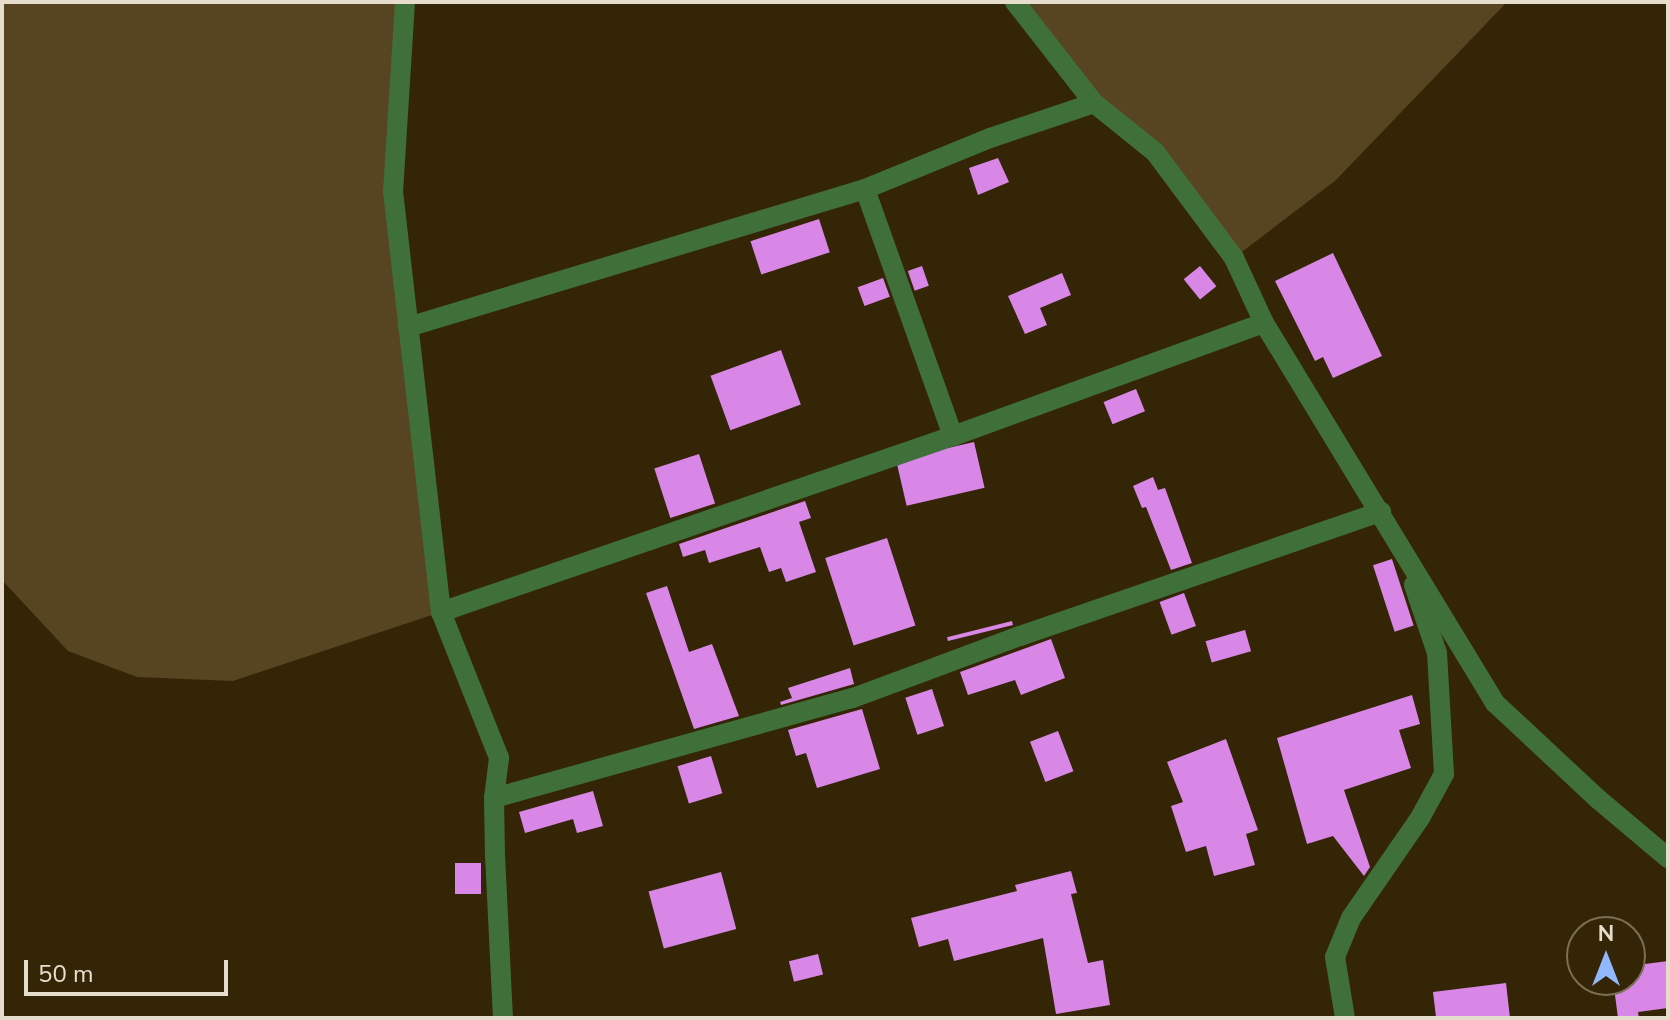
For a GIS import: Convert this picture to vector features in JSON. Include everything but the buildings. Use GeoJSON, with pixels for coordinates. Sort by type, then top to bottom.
{"type":"FeatureCollection","features":[{"type":"Feature","properties":{"kind":"street"},"geometry":{"type":"LineString","coordinates":[[405,2],[393,191],[441,612],[499,758],[494,798],[503,1018]]}},
{"type":"Feature","properties":{"kind":"street"},"geometry":{"type":"LineString","coordinates":[[1015,2],[1094,103],[1155,152],[1234,258],[1264,323],[1495,703],[1598,799],[1668,858]]}},
{"type":"Feature","properties":{"kind":"street"},"geometry":{"type":"LineString","coordinates":[[408,327],[865,189],[990,138],[1094,103]]}},
{"type":"Feature","properties":{"kind":"street"},"geometry":{"type":"LineString","coordinates":[[865,189],[953,436]]}},
{"type":"Feature","properties":{"kind":"street"},"geometry":{"type":"LineString","coordinates":[[441,612],[953,436],[1264,323]]}},
{"type":"Feature","properties":{"kind":"street"},"geometry":{"type":"LineString","coordinates":[[494,798],[853,698],[1020,636],[1381,512]]}},
{"type":"Feature","properties":{"kind":"street"},"geometry":{"type":"LineString","coordinates":[[1345,1018],[1335,957],[1351,918],[1420,818],[1444,774],[1437,653],[1411,576],[1381,512]]}},
{"type":"Feature","properties":{"kind":"shaded area"},"geometry":{"type":"Polygon","coordinates":[[[2,2],[405,2],[393,191],[441,612],[233,681],[137,677],[68,651],[2,580],[2,2]]]}},
{"type":"Feature","properties":{"kind":"shaded area"},"geometry":{"type":"Polygon","coordinates":[[[1015,2],[1507,2],[1336,180],[1234,258],[1155,152],[1094,103],[1015,2]]]}}]}
